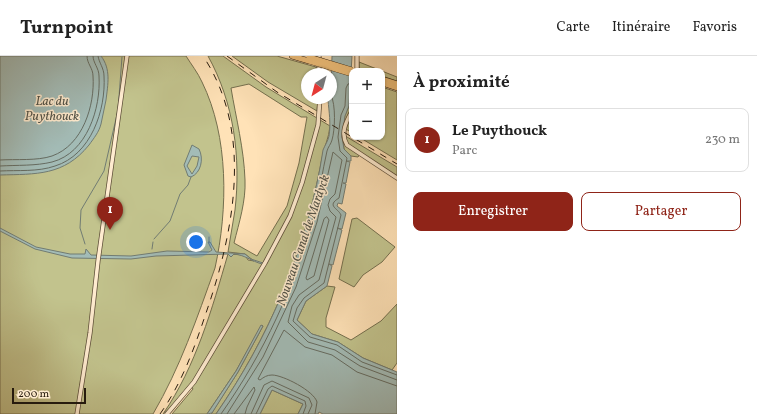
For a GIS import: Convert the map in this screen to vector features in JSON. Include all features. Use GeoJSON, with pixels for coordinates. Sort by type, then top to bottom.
{"type":"FeatureCollection","features":[{"type":"Feature","properties":{"kind":"highway"},"geometry":{"type":"LineString","coordinates":[[292,56],[308,58],[349,69]]}},
{"type":"Feature","properties":{"kind":"highway"},"geometry":{"type":"LineString","coordinates":[[308,58],[349,73]]}},
{"type":"Feature","properties":{"kind":"highway"},"geometry":{"type":"LineString","coordinates":[[385,80],[397,84]]}},
{"type":"Feature","properties":{"kind":"highway"},"geometry":{"type":"LineString","coordinates":[[385,84],[397,88]]}},
{"type":"Feature","properties":{"kind":"street"},"geometry":{"type":"LineString","coordinates":[[77,414],[90,336],[98,260],[127,56]]}},
{"type":"Feature","properties":{"kind":"street"},"geometry":{"type":"LineString","coordinates":[[319,56],[319,68]]}},
{"type":"Feature","properties":{"kind":"street"},"geometry":{"type":"LineString","coordinates":[[356,68],[357,56]]}},
{"type":"Feature","properties":{"kind":"street"},"geometry":{"type":"LineString","coordinates":[[168,414],[195,380],[205,360],[262,268],[290,216],[302,183],[318,125],[320,104]]}},
{"type":"Feature","properties":{"kind":"street"},"geometry":{"type":"LineString","coordinates":[[349,117],[346,123],[344,138],[348,146],[364,158],[397,178]]}},
{"type":"Feature","properties":{"kind":"green space"},"geometry":{"type":"Polygon","coordinates":[[[0,56],[186,56],[202,82],[211,103],[217,126],[224,174],[222,222],[215,268],[202,305],[172,379],[153,414],[0,414],[0,56]]]}},
{"type":"Feature","properties":{"kind":"green space"},"geometry":{"type":"Polygon","coordinates":[[[208,56],[223,56],[266,87],[330,126],[315,193],[295,260],[269,324],[253,354],[216,414],[211,414],[238,372],[263,326],[262,325],[236,371],[207,414],[172,414],[193,389],[190,384],[163,414],[175,396],[194,357],[216,295],[228,254],[245,255],[248,260],[254,261],[245,254],[228,252],[237,190],[236,150],[230,111],[217,74],[208,56]],[[249,84],[231,88],[241,145],[245,180],[243,204],[234,243],[257,256],[287,206],[299,163],[307,117],[301,117],[249,84]]]}},
{"type":"Feature","properties":{"kind":"green space"},"geometry":{"type":"Polygon","coordinates":[[[232,56],[277,56],[316,67],[301,68],[301,102],[268,82],[232,56]]]}},
{"type":"Feature","properties":{"kind":"green space"},"geometry":{"type":"Polygon","coordinates":[[[359,62],[374,68],[359,68],[359,62]]]}},
{"type":"Feature","properties":{"kind":"green space"},"geometry":{"type":"Polygon","coordinates":[[[385,72],[397,77],[397,81],[385,77],[385,72]]]}},
{"type":"Feature","properties":{"kind":"green space"},"geometry":{"type":"Polygon","coordinates":[[[385,88],[397,92],[397,160],[364,140],[385,140],[385,88]]]}},
{"type":"Feature","properties":{"kind":"green space"},"geometry":{"type":"Polygon","coordinates":[[[305,104],[318,104],[317,111],[305,104]]]}},
{"type":"Feature","properties":{"kind":"green space"},"geometry":{"type":"Polygon","coordinates":[[[349,106],[349,131],[343,127],[345,115],[349,106]]]}},
{"type":"Feature","properties":{"kind":"green space"},"geometry":{"type":"Polygon","coordinates":[[[342,134],[349,138],[349,140],[352,140],[397,167],[397,176],[361,153],[358,157],[351,156],[344,149],[342,134]]]}},
{"type":"Feature","properties":{"kind":"green space"},"geometry":{"type":"Polygon","coordinates":[[[357,218],[395,247],[382,262],[363,275],[354,287],[339,279],[352,219],[357,218]]]}},
{"type":"Feature","properties":{"kind":"green space"},"geometry":{"type":"Polygon","coordinates":[[[327,286],[335,287],[326,318],[326,327],[351,340],[381,321],[397,304],[397,363],[392,370],[363,358],[338,342],[312,334],[297,320],[306,301],[327,286]]]}},
{"type":"Feature","properties":{"kind":"green space"},"geometry":{"type":"Polygon","coordinates":[[[272,390],[303,404],[298,414],[260,414],[272,390]]]}},
{"type":"Feature","properties":{"kind":"water","name":"Lac du Puythouck"},"geometry":{"type":"Polygon","coordinates":[[[0,56],[101,56],[108,71],[108,77],[106,100],[101,124],[98,132],[89,145],[70,163],[49,171],[0,175],[0,56]]]}},
{"type":"Feature","properties":{"kind":"water","name":"Nouveau Canal de Mardyck"},"geometry":{"type":"Polygon","coordinates":[[[332,56],[352,56],[351,68],[349,68],[349,106],[345,116],[342,137],[344,149],[351,156],[351,161],[346,161],[350,162],[346,183],[343,183],[346,184],[342,204],[338,203],[337,206],[346,213],[342,229],[337,228],[342,230],[333,265],[329,264],[332,266],[327,286],[306,301],[297,320],[312,334],[338,342],[363,358],[397,372],[397,414],[323,414],[319,412],[318,414],[298,414],[303,404],[272,390],[260,414],[216,414],[235,386],[267,327],[281,296],[304,233],[313,201],[323,150],[329,136],[330,122],[328,104],[337,104],[337,68],[332,68],[332,56]]]}},
{"type":"Feature","properties":{"kind":"water"},"geometry":{"type":"Polygon","coordinates":[[[192,145],[199,149],[201,153],[201,165],[197,172],[191,177],[188,176],[184,165],[192,145]],[[192,156],[187,166],[192,174],[197,166],[199,157],[192,156]]]}},
{"type":"Feature","properties":{"kind":"water"},"geometry":{"type":"Polygon","coordinates":[[[0,228],[36,247],[70,254],[85,254],[86,249],[91,255],[131,256],[167,251],[209,252],[212,250],[208,242],[210,242],[216,252],[245,254],[251,259],[263,263],[262,264],[234,254],[231,257],[228,254],[156,256],[131,259],[72,258],[35,249],[0,231],[0,228]]]}},
{"type":"Feature","properties":{"kind":"water"},"geometry":{"type":"Polygon","coordinates":[[[261,325],[263,326],[238,372],[212,413],[207,414],[236,371],[261,325]]]}},
{"type":"Feature","properties":{"kind":"waterway"},"geometry":{"type":"LineString","coordinates":[[85,244],[80,228],[81,210],[104,171],[118,110],[122,57]]}},
{"type":"Feature","properties":{"kind":"waterway"},"geometry":{"type":"LineString","coordinates":[[154,239],[170,221],[180,194],[188,185],[191,177]]}},
{"type":"Feature","properties":{"kind":"waterway"},"geometry":{"type":"LineString","coordinates":[[209,237],[209,243]]}},
{"type":"Feature","properties":{"kind":"waterway"},"geometry":{"type":"LineString","coordinates":[[152,249],[153,242]]}},
{"type":"Feature","properties":{"kind":"railway"},"geometry":{"type":"LineString","coordinates":[[160,414],[175,390],[197,340],[216,282],[225,249],[231,216],[234,183],[234,149],[229,117],[219,86],[203,56]]}},
{"type":"Feature","properties":{"kind":"railway"},"geometry":{"type":"LineString","coordinates":[[227,56],[277,92],[397,164]]}},
{"type":"Feature","properties":{"kind":"place","name":"Le Puythouck"},"geometry":{"type":"Point","coordinates":[110,230]}}]}
